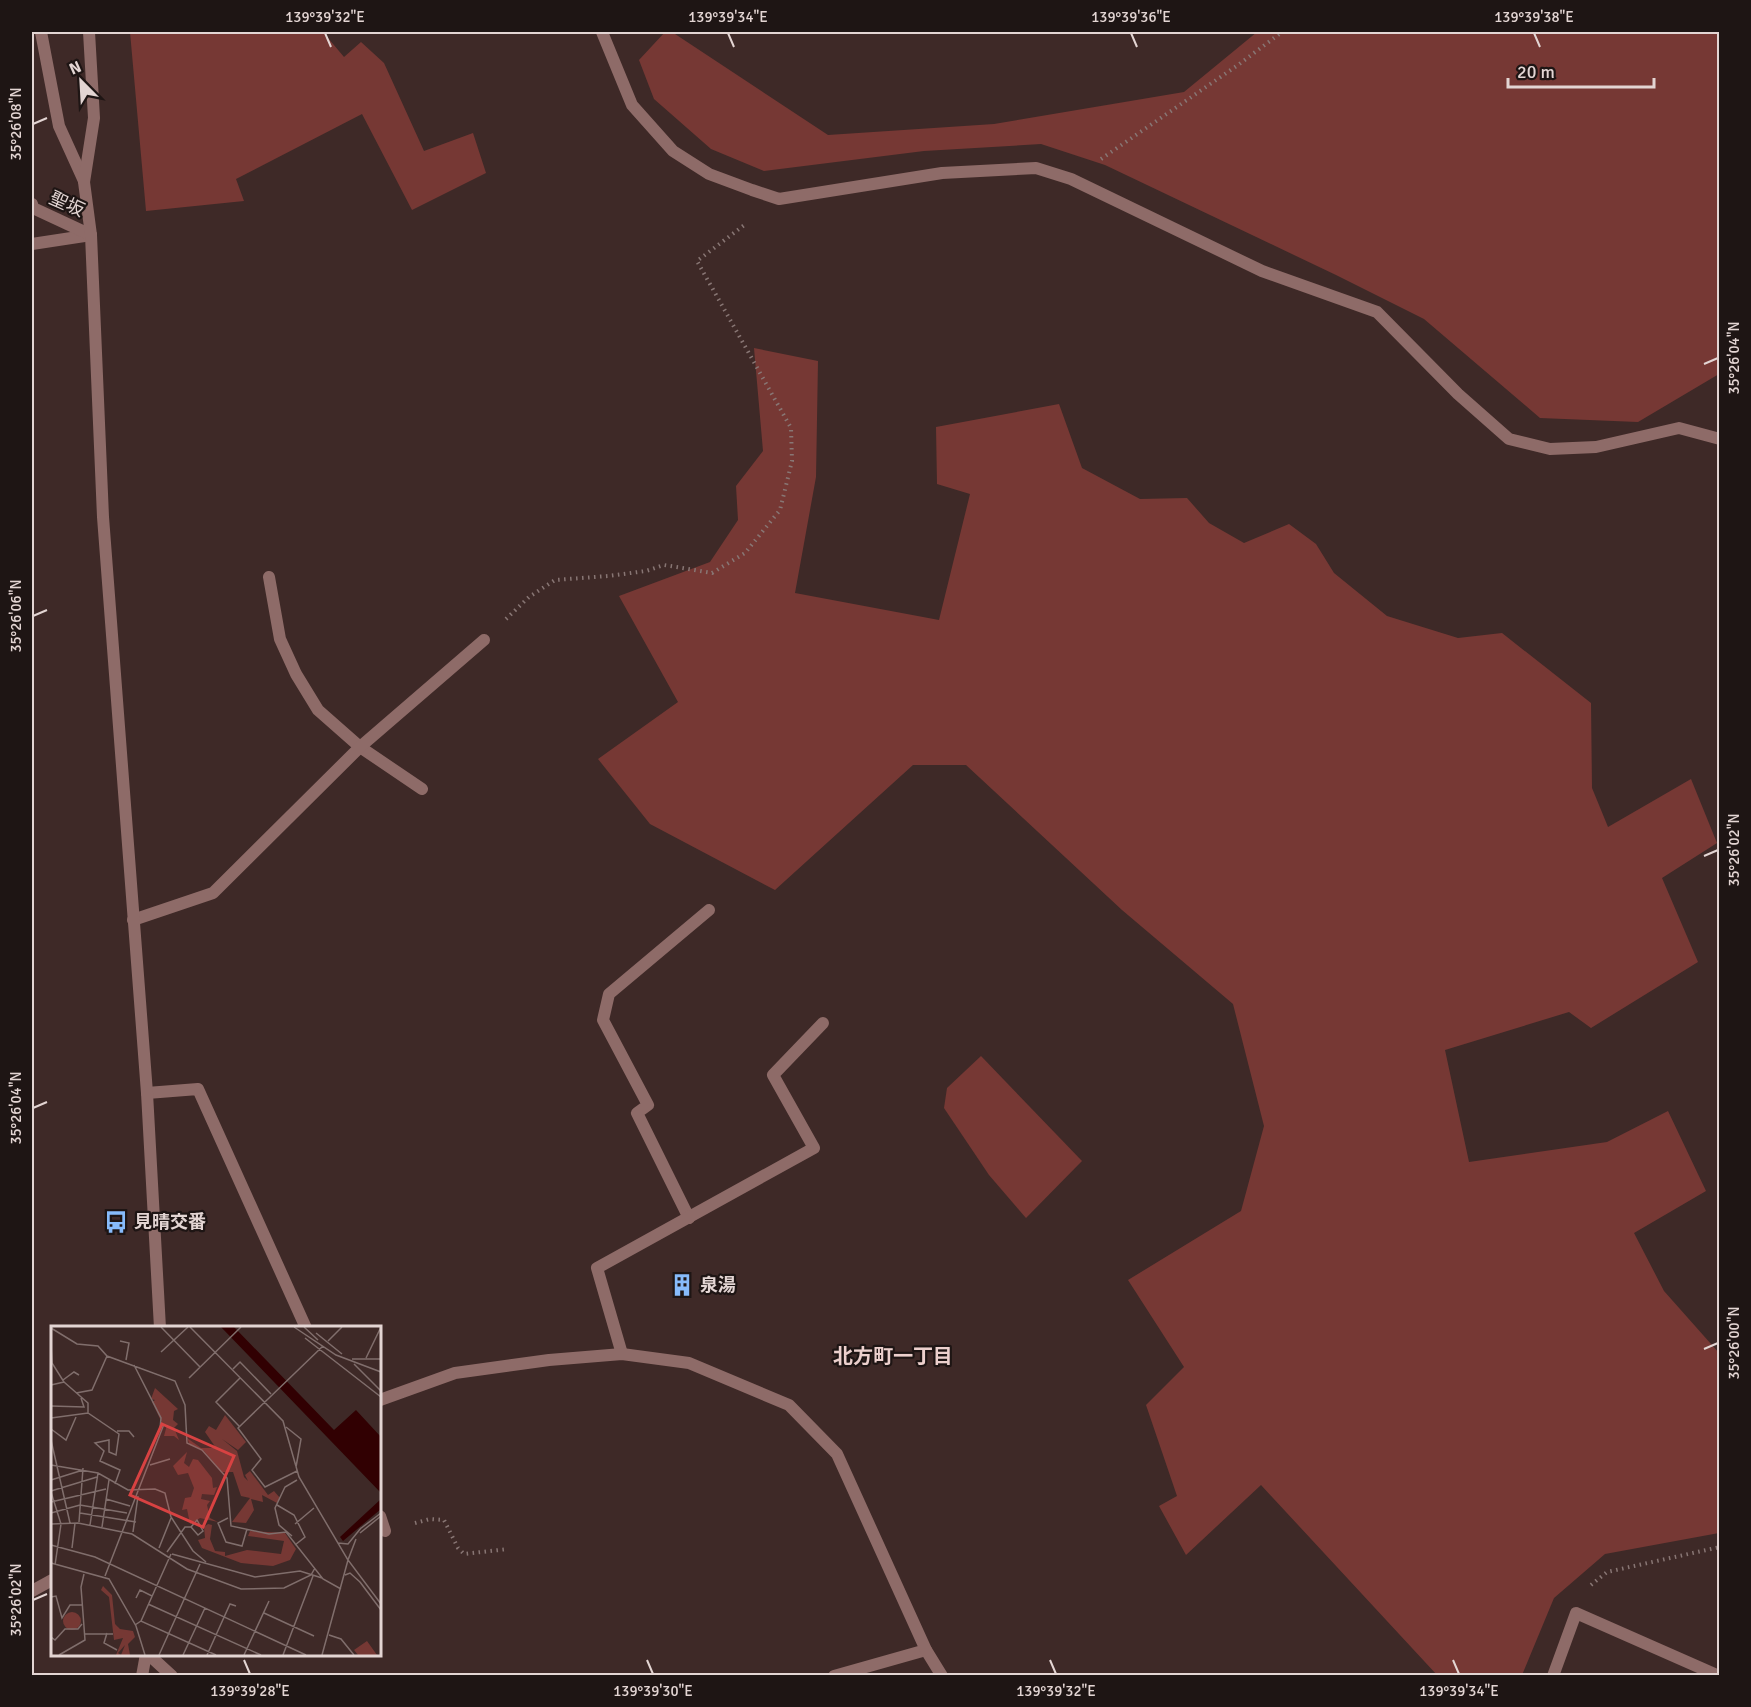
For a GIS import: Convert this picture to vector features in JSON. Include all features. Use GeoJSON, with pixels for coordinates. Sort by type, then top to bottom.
{"type":"FeatureCollection","features":[{"type":"Feature","properties":{"kind":"street"},"geometry":{"type":"LineString","coordinates":[[41,32],[59,126],[84,182]]}},
{"type":"Feature","properties":{"kind":"street"},"geometry":{"type":"LineString","coordinates":[[89,32],[94,118],[84,182],[91,235],[103,517],[147,1093],[160,1326]]}},
{"type":"Feature","properties":{"kind":"street"},"geometry":{"type":"LineString","coordinates":[[602,32],[632,105],[673,151],[709,174],[779,199],[942,173],[1036,168],[1071,179],[1262,271],[1377,312],[1458,394],[1509,439],[1550,449],[1596,447],[1679,428],[1719,439]]}},
{"type":"Feature","properties":{"kind":"street","name":"聖坂"},"geometry":{"type":"LineString","coordinates":[[32,204],[33,208],[91,235]]}},
{"type":"Feature","properties":{"kind":"street"},"geometry":{"type":"LineString","coordinates":[[32,244],[91,235]]}},
{"type":"Feature","properties":{"kind":"street"},"geometry":{"type":"LineString","coordinates":[[269,577],[280,639],[296,674],[318,710],[360,747],[422,789]]}},
{"type":"Feature","properties":{"kind":"street"},"geometry":{"type":"LineString","coordinates":[[133,920],[213,893],[360,747],[484,639]]}},
{"type":"Feature","properties":{"kind":"street"},"geometry":{"type":"LineString","coordinates":[[689,1218],[637,1113],[648,1105],[603,1020],[609,994],[709,910]]}},
{"type":"Feature","properties":{"kind":"street"},"geometry":{"type":"LineString","coordinates":[[622,1354],[597,1268],[814,1148],[772,1075],[823,1023]]}},
{"type":"Feature","properties":{"kind":"street"},"geometry":{"type":"LineString","coordinates":[[147,1093],[198,1089],[305,1326]]}},
{"type":"Feature","properties":{"kind":"street"},"geometry":{"type":"LineString","coordinates":[[381,1400],[455,1372],[549,1360],[622,1354],[689,1362],[789,1404],[837,1454],[926,1650],[942,1676]]}},
{"type":"Feature","properties":{"kind":"street"},"geometry":{"type":"LineString","coordinates":[[381,1519],[385,1531]]}},
{"type":"Feature","properties":{"kind":"street"},"geometry":{"type":"LineString","coordinates":[[32,1592],[51,1581]]}},
{"type":"Feature","properties":{"kind":"street"},"geometry":{"type":"LineString","coordinates":[[1553,1676],[1576,1613],[1719,1676]]}},
{"type":"Feature","properties":{"kind":"street"},"geometry":{"type":"LineString","coordinates":[[834,1676],[926,1650]]}},
{"type":"Feature","properties":{"kind":"street"},"geometry":{"type":"LineString","coordinates":[[142,1676],[147,1656]]}},
{"type":"Feature","properties":{"kind":"street"},"geometry":{"type":"LineString","coordinates":[[149,1656],[172,1676]]}},
{"type":"Feature","properties":{"kind":"path"},"geometry":{"type":"LineString","coordinates":[[1071,179],[1238,65],[1282,32]]}},
{"type":"Feature","properties":{"kind":"path"},"geometry":{"type":"LineString","coordinates":[[484,639],[529,597],[555,580],[608,576],[664,566],[712,573],[745,553],[780,510],[792,461],[790,428],[697,261],[779,199]]}},
{"type":"Feature","properties":{"kind":"path"},"geometry":{"type":"LineString","coordinates":[[385,1531],[430,1519],[444,1520],[458,1548],[465,1554],[508,1549]]}},
{"type":"Feature","properties":{"kind":"shaded area"},"geometry":{"type":"Polygon","coordinates":[[[130,32],[323,32],[344,57],[361,42],[384,63],[424,151],[473,133],[486,173],[412,210],[362,114],[236,179],[244,201],[146,211],[130,32]]]}},
{"type":"Feature","properties":{"kind":"shaded area"},"geometry":{"type":"Polygon","coordinates":[[[665,32],[672,32],[828,135],[994,124],[1184,92],[1257,32],[1719,32],[1719,374],[1638,422],[1540,418],[1424,319],[1105,165],[1041,144],[924,151],[764,171],[711,149],[654,99],[639,60],[665,32]]]}},
{"type":"Feature","properties":{"kind":"shaded area"},"geometry":{"type":"Polygon","coordinates":[[[754,348],[818,361],[816,477],[795,593],[939,620],[970,494],[937,484],[936,427],[1059,404],[1082,468],[1140,499],[1187,498],[1209,523],[1244,543],[1289,524],[1316,544],[1334,573],[1387,616],[1458,638],[1502,633],[1591,703],[1592,788],[1608,827],[1691,779],[1717,843],[1662,878],[1698,962],[1591,1028],[1569,1012],[1445,1050],[1469,1162],[1607,1142],[1668,1111],[1706,1191],[1634,1233],[1664,1291],[1719,1353],[1719,1533],[1605,1554],[1554,1598],[1522,1675],[1437,1675],[1261,1485],[1186,1555],[1159,1506],[1177,1496],[1146,1405],[1184,1367],[1128,1280],[1241,1211],[1264,1126],[1233,1004],[1122,910],[966,765],[913,765],[775,890],[650,824],[598,759],[678,702],[619,596],[710,562],[738,520],[736,486],[763,451],[754,348]]]}},
{"type":"Feature","properties":{"kind":"shaded area"},"geometry":{"type":"Polygon","coordinates":[[[981,1056],[1082,1161],[1026,1218],[989,1175],[944,1108],[947,1088],[981,1056]]]}},
{"type":"Feature","properties":{"kind":"place","name":"見晴交番"},"geometry":{"type":"Point","coordinates":[116,1222]}},
{"type":"Feature","properties":{"kind":"place","name":"泉湯"},"geometry":{"type":"Point","coordinates":[682,1285]}},
{"type":"Feature","properties":{"kind":"district","name":"北方町一丁目"},"geometry":{"type":"Point","coordinates":[893,1356]}}]}
